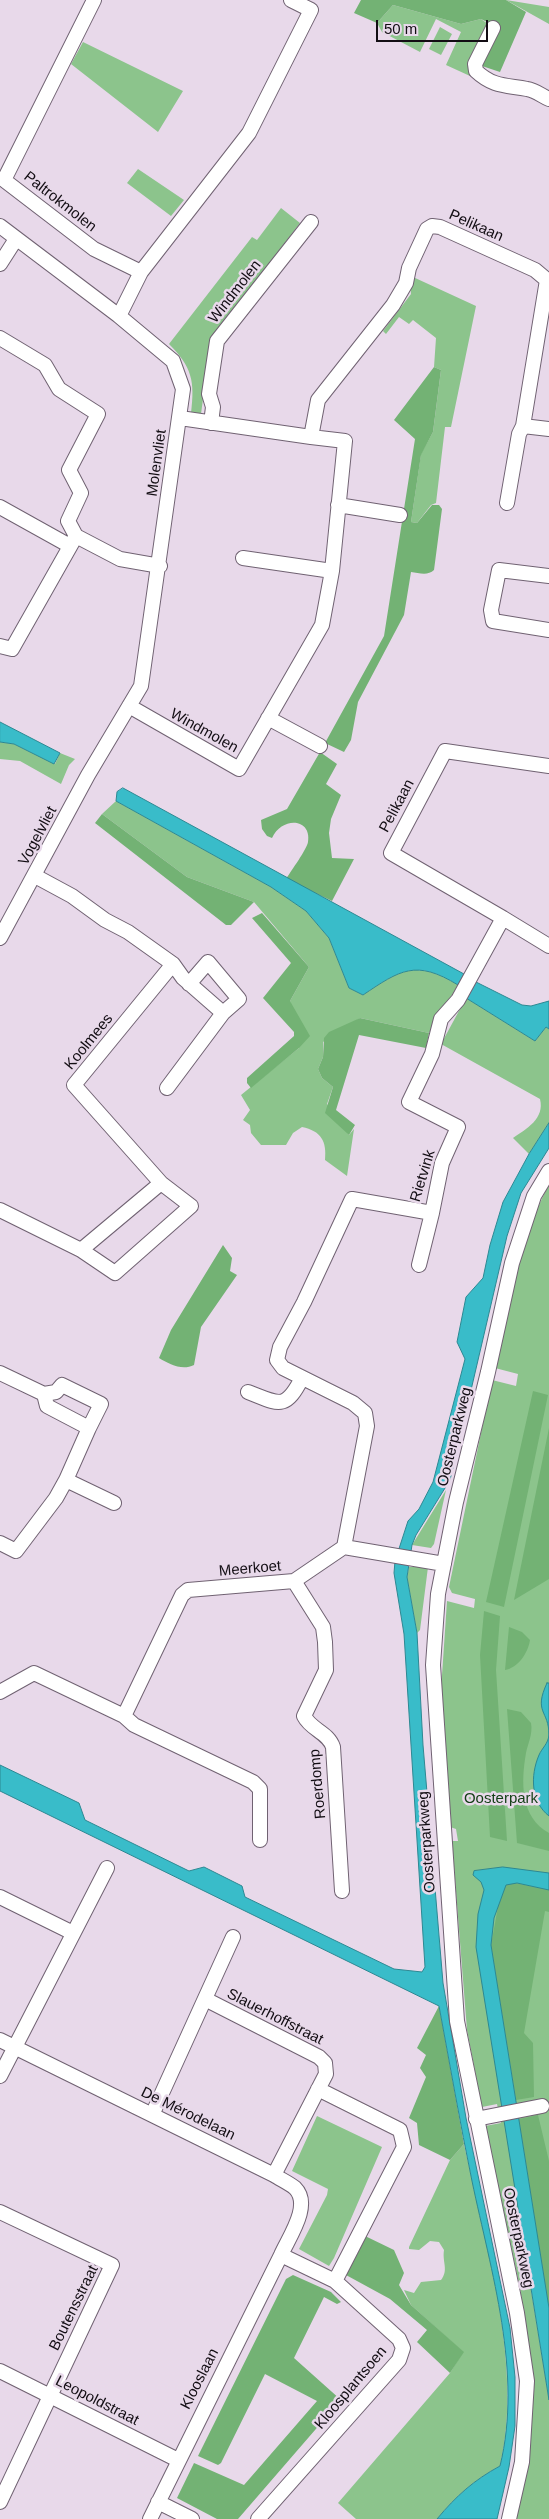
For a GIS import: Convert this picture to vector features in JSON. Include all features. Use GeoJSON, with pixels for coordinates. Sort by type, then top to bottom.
{"type":"FeatureCollection","features":[{"type":"Feature","properties":{"kind":"street","name":"Paltrokmolen"},"geometry":{"type":"LineString","coordinates":[[94,0],[4,180],[94,248],[141,272]]}},
{"type":"Feature","properties":{"kind":"street"},"geometry":{"type":"LineString","coordinates":[[119,316],[141,272],[231,159],[249,133],[311,10],[291,0]]}},
{"type":"Feature","properties":{"kind":"street"},"geometry":{"type":"LineString","coordinates":[[493,28],[475,64],[476,71],[482,77],[503,87],[529,89],[549,99]]}},
{"type":"Feature","properties":{"kind":"street","name":"Windmolen"},"geometry":{"type":"LineString","coordinates":[[211,423],[213,407],[209,394],[217,341],[311,222]]}},
{"type":"Feature","properties":{"kind":"street","name":"Molenvliet"},"geometry":{"type":"LineString","coordinates":[[0,226],[119,316],[173,361],[183,389],[160,566],[141,686],[88,775]]}},
{"type":"Feature","properties":{"kind":"street","name":"Pelikaan"},"geometry":{"type":"LineString","coordinates":[[311,437],[318,400],[399,294],[406,283],[409,268],[427,229],[432,226],[440,227],[535,270],[548,280],[524,426],[519,434],[507,503]]}},
{"type":"Feature","properties":{"kind":"street"},"geometry":{"type":"LineString","coordinates":[[0,264],[16,239]]}},
{"type":"Feature","properties":{"kind":"street"},"geometry":{"type":"LineString","coordinates":[[0,338],[45,365],[59,389],[98,414],[69,470],[81,493],[68,520],[73,541],[12,649],[0,646]]}},
{"type":"Feature","properties":{"kind":"street","name":"Windmolen"},"geometry":{"type":"LineString","coordinates":[[129,706],[239,769],[322,625],[332,570],[345,441],[180,418]]}},
{"type":"Feature","properties":{"kind":"street"},"geometry":{"type":"LineString","coordinates":[[524,426],[549,429]]}},
{"type":"Feature","properties":{"kind":"street"},"geometry":{"type":"LineString","coordinates":[[338,505],[400,515]]}},
{"type":"Feature","properties":{"kind":"street"},"geometry":{"type":"LineString","coordinates":[[0,507],[73,541],[120,558],[160,566]]}},
{"type":"Feature","properties":{"kind":"street"},"geometry":{"type":"LineString","coordinates":[[243,558],[332,570]]}},
{"type":"Feature","properties":{"kind":"street"},"geometry":{"type":"LineString","coordinates":[[549,576],[499,570],[491,610],[493,621],[549,630]]}},
{"type":"Feature","properties":{"kind":"street"},"geometry":{"type":"LineString","coordinates":[[268,718],[320,746]]}},
{"type":"Feature","properties":{"kind":"street","name":"Pelikaan"},"geometry":{"type":"LineString","coordinates":[[503,918],[391,853],[446,751],[549,766]]}},
{"type":"Feature","properties":{"kind":"street","name":"Vogelvliet"},"geometry":{"type":"LineString","coordinates":[[0,938],[88,775]]}},
{"type":"Feature","properties":{"kind":"street"},"geometry":{"type":"LineString","coordinates":[[35,876],[72,896],[105,920],[128,932],[172,964],[189,984],[222,1013]]}},
{"type":"Feature","properties":{"kind":"street"},"geometry":{"type":"LineString","coordinates":[[503,918],[549,946]]}},
{"type":"Feature","properties":{"kind":"street","name":"Rietvink"},"geometry":{"type":"LineString","coordinates":[[344,1547],[365,1434],[365,1413],[353,1403],[283,1368],[277,1360],[280,1347],[304,1302],[352,1199],[432,1213],[442,1163],[458,1128],[409,1102],[432,1054],[441,1019],[458,1000],[503,918]]}},
{"type":"Feature","properties":{"kind":"street"},"geometry":{"type":"LineString","coordinates":[[167,1088],[222,1013],[239,999],[208,962],[189,984]]}},
{"type":"Feature","properties":{"kind":"street","name":"Koolmees"},"geometry":{"type":"LineString","coordinates":[[0,1210],[81,1250],[115,1273],[191,1206],[161,1183],[74,1085],[172,964]]}},
{"type":"Feature","properties":{"kind":"street","name":"Oosterparkweg"},"geometry":{"type":"LineString","coordinates":[[509,2519],[522,2462],[528,2381],[519,2322],[457,2021],[432,1666],[435,1626],[444,1564],[456,1502],[512,1263],[534,1196],[549,1171]]}},
{"type":"Feature","properties":{"kind":"street"},"geometry":{"type":"LineString","coordinates":[[81,1250],[161,1183]]}},
{"type":"Feature","properties":{"kind":"street"},"geometry":{"type":"LineString","coordinates":[[419,1265],[432,1213]]}},
{"type":"Feature","properties":{"kind":"street"},"geometry":{"type":"LineString","coordinates":[[0,1373],[44,1394],[56,1392],[62,1385],[101,1404],[56,1498],[16,1551],[0,1543]]}},
{"type":"Feature","properties":{"kind":"street"},"geometry":{"type":"LineString","coordinates":[[248,1392],[275,1402],[285,1402],[292,1396],[302,1378]]}},
{"type":"Feature","properties":{"kind":"street"},"geometry":{"type":"LineString","coordinates":[[44,1394],[47,1406],[89,1428]]}},
{"type":"Feature","properties":{"kind":"street"},"geometry":{"type":"LineString","coordinates":[[66,1480],[114,1503]]}},
{"type":"Feature","properties":{"kind":"street"},"geometry":{"type":"LineString","coordinates":[[344,1547],[444,1564]]}},
{"type":"Feature","properties":{"kind":"street","name":"Meerkoet"},"geometry":{"type":"LineString","coordinates":[[124,1716],[182,1595],[188,1590],[294,1581],[344,1547]]}},
{"type":"Feature","properties":{"kind":"street","name":"Roerdomp"},"geometry":{"type":"LineString","coordinates":[[294,1581],[323,1627],[326,1670],[304,1716],[308,1724],[331,1739],[333,1747],[342,1891]]}},
{"type":"Feature","properties":{"kind":"street"},"geometry":{"type":"LineString","coordinates":[[0,1692],[34,1674],[124,1716],[134,1726],[252,1782],[260,1789],[260,1840]]}},
{"type":"Feature","properties":{"kind":"street"},"geometry":{"type":"LineString","coordinates":[[0,2076],[108,1868]]}},
{"type":"Feature","properties":{"kind":"street"},"geometry":{"type":"LineString","coordinates":[[0,1897],[74,1933]]}},
{"type":"Feature","properties":{"kind":"street","name":"Slauerhoffstraat"},"geometry":{"type":"LineString","coordinates":[[152,2115],[233,1937]]}},
{"type":"Feature","properties":{"kind":"street","name":"Slauerhoffstraat"},"geometry":{"type":"LineString","coordinates":[[205,1999],[319,2057],[324,2063],[326,2074],[274,2175]]}},
{"type":"Feature","properties":{"kind":"street","name":"De Mérodelaan"},"geometry":{"type":"LineString","coordinates":[[0,2040],[274,2175],[295,2188],[301,2198],[300,2211],[281,2255]]}},
{"type":"Feature","properties":{"kind":"street"},"geometry":{"type":"LineString","coordinates":[[318,2090],[400,2130],[404,2146],[335,2281]]}},
{"type":"Feature","properties":{"kind":"street"},"geometry":{"type":"LineString","coordinates":[[476,2119],[542,2106]]}},
{"type":"Feature","properties":{"kind":"street","name":"Boutensstraat"},"geometry":{"type":"LineString","coordinates":[[0,2212],[112,2265],[50,2395]]}},
{"type":"Feature","properties":{"kind":"street","name":"Kloosplantsoen"},"geometry":{"type":"LineString","coordinates":[[258,2519],[399,2360],[403,2348],[399,2338],[335,2281],[281,2255]]}},
{"type":"Feature","properties":{"kind":"street","name":"Klooslaan"},"geometry":{"type":"LineString","coordinates":[[150,2519],[281,2255]]}},
{"type":"Feature","properties":{"kind":"street","name":"Leopoldstraat"},"geometry":{"type":"LineString","coordinates":[[0,2372],[50,2395],[178,2460]]}},
{"type":"Feature","properties":{"kind":"street"},"geometry":{"type":"LineString","coordinates":[[0,2502],[50,2395]]}},
{"type":"Feature","properties":{"kind":"street"},"geometry":{"type":"LineString","coordinates":[[158,2502],[192,2519]]}},
{"type":"Feature","properties":{"kind":"green space"},"geometry":{"type":"Polygon","coordinates":[[[361,0],[506,0],[526,12],[500,72],[482,66],[499,28],[481,19],[461,24],[393,5],[377,23],[354,13],[361,0]]]}},
{"type":"Feature","properties":{"kind":"green space"},"geometry":{"type":"Polygon","coordinates":[[[506,0],[549,7],[549,24],[506,0]]]}},
{"type":"Feature","properties":{"kind":"green space"},"geometry":{"type":"Polygon","coordinates":[[[393,5],[461,24],[481,19],[488,24],[470,76],[446,65],[461,32],[436,19],[420,52],[382,32],[377,23],[393,5]]]}},
{"type":"Feature","properties":{"kind":"green space"},"geometry":{"type":"Polygon","coordinates":[[[440,27],[452,34],[441,55],[429,49],[440,27]]]}},
{"type":"Feature","properties":{"kind":"green space"},"geometry":{"type":"Polygon","coordinates":[[[83,42],[183,91],[158,132],[71,64],[83,42]]]}},
{"type":"Feature","properties":{"kind":"green space"},"geometry":{"type":"Polygon","coordinates":[[[138,169],[184,200],[171,216],[127,183],[138,169]]]}},
{"type":"Feature","properties":{"kind":"green space"},"geometry":{"type":"Polygon","coordinates":[[[281,208],[300,223],[211,340],[201,414],[191,413],[192,383],[190,375],[183,360],[169,344],[252,237],[257,240],[281,208]]]}},
{"type":"Feature","properties":{"kind":"green space"},"geometry":{"type":"Polygon","coordinates":[[[413,277],[476,306],[451,427],[445,427],[436,503],[431,505],[417,523],[411,522],[421,454],[433,432],[441,370],[434,367],[436,338],[413,320],[409,324],[399,317],[386,334],[383,331],[411,294],[410,282],[413,277]]]}},
{"type":"Feature","properties":{"kind":"green space"},"geometry":{"type":"Polygon","coordinates":[[[434,367],[441,370],[433,432],[421,455],[411,522],[417,523],[432,505],[439,505],[442,509],[434,570],[426,574],[411,572],[404,615],[358,702],[351,740],[344,752],[325,743],[384,636],[415,439],[394,420],[434,367]]]}},
{"type":"Feature","properties":{"kind":"green space"},"geometry":{"type":"Polygon","coordinates":[[[0,742],[14,744],[55,764],[60,753],[75,759],[69,765],[61,784],[20,761],[0,759],[0,742]]]}},
{"type":"Feature","properties":{"kind":"green space"},"geometry":{"type":"Polygon","coordinates":[[[320,752],[337,764],[326,784],[341,795],[331,819],[329,833],[332,858],[354,859],[332,901],[286,879],[307,845],[308,834],[305,828],[301,824],[289,823],[282,826],[272,838],[267,836],[262,829],[261,820],[287,809],[320,752]]]}},
{"type":"Feature","properties":{"kind":"green space"},"geometry":{"type":"Polygon","coordinates":[[[116,801],[271,887],[306,911],[329,938],[349,988],[363,995],[398,974],[419,970],[431,972],[458,985],[429,1033],[360,1018],[323,1042],[323,1057],[318,1069],[322,1078],[333,1087],[327,1104],[349,1135],[354,1129],[347,1176],[325,1160],[324,1142],[314,1131],[302,1127],[293,1133],[286,1145],[261,1145],[251,1133],[250,1125],[243,1120],[250,1110],[241,1095],[299,1048],[290,1001],[309,967],[254,902],[187,877],[102,814],[116,801]]]}},
{"type":"Feature","properties":{"kind":"green space"},"geometry":{"type":"Polygon","coordinates":[[[102,814],[187,877],[254,902],[231,925],[226,925],[95,823],[102,814]]]}},
{"type":"Feature","properties":{"kind":"green space"},"geometry":{"type":"Polygon","coordinates":[[[262,913],[309,967],[290,1001],[310,1036],[299,1048],[251,1088],[247,1083],[247,1078],[294,1036],[294,1032],[263,998],[291,963],[252,918],[262,913]]]}},
{"type":"Feature","properties":{"kind":"green space"},"geometry":{"type":"Polygon","coordinates":[[[466,998],[535,1041],[546,1027],[549,1029],[549,1123],[529,1154],[513,1138],[529,1127],[537,1118],[541,1106],[540,1099],[441,1044],[466,998]]]}},
{"type":"Feature","properties":{"kind":"green space"},"geometry":{"type":"Polygon","coordinates":[[[360,1018],[429,1033],[426,1048],[359,1035],[336,1110],[355,1125],[349,1135],[325,1113],[333,1087],[322,1078],[318,1069],[323,1057],[324,1038],[329,1032],[360,1018]]]}},
{"type":"Feature","properties":{"kind":"green space","name":"Oosterpark"},"geometry":{"type":"Polygon","coordinates":[[[549,1185],[549,2351],[526,2259],[549,2400],[549,2519],[516,2519],[524,2482],[532,2382],[530,2354],[520,2288],[485,2126],[501,2123],[497,2104],[482,2107],[467,2030],[452,1841],[458,1841],[456,1829],[450,1827],[441,1690],[447,1601],[474,1608],[475,1599],[452,1593],[449,1587],[492,1380],[516,1386],[518,1374],[495,1368],[522,1251],[538,1206],[549,1185]]]}},
{"type":"Feature","properties":{"kind":"green space"},"geometry":{"type":"Polygon","coordinates":[[[223,1245],[232,1258],[230,1271],[237,1275],[201,1327],[194,1365],[180,1367],[159,1358],[171,1330],[223,1245]]]}},
{"type":"Feature","properties":{"kind":"green space"},"geometry":{"type":"Polygon","coordinates":[[[533,1391],[548,1395],[504,1607],[486,1602],[533,1391]]]}},
{"type":"Feature","properties":{"kind":"green space"},"geometry":{"type":"Polygon","coordinates":[[[549,1428],[549,1579],[514,1600],[549,1428]]]}},
{"type":"Feature","properties":{"kind":"green space"},"geometry":{"type":"Polygon","coordinates":[[[446,1490],[434,1544],[431,1548],[412,1545],[446,1490]]]}},
{"type":"Feature","properties":{"kind":"green space"},"geometry":{"type":"Polygon","coordinates":[[[409,1567],[428,1567],[420,1630],[417,1633],[407,1577],[409,1567]]]}},
{"type":"Feature","properties":{"kind":"green space"},"geometry":{"type":"Polygon","coordinates":[[[484,1611],[500,1616],[496,1670],[507,1841],[490,1837],[480,1655],[484,1611]]]}},
{"type":"Feature","properties":{"kind":"green space"},"geometry":{"type":"Polygon","coordinates":[[[509,1627],[522,1632],[530,1640],[522,1659],[510,1669],[505,1670],[509,1627]]]}},
{"type":"Feature","properties":{"kind":"green space"},"geometry":{"type":"Polygon","coordinates":[[[507,1709],[521,1712],[531,1723],[523,1787],[532,1818],[549,1833],[549,1851],[517,1843],[507,1709]]]}},
{"type":"Feature","properties":{"kind":"green space"},"geometry":{"type":"Polygon","coordinates":[[[510,1882],[549,1890],[549,1912],[545,1911],[524,2033],[533,2043],[534,2097],[516,2100],[491,1945],[499,1901],[506,1885],[510,1882]]]}},
{"type":"Feature","properties":{"kind":"green space"},"geometry":{"type":"Polygon","coordinates":[[[439,2006],[464,2144],[450,2160],[419,2145],[417,2123],[409,2118],[426,2077],[420,2068],[426,2055],[417,2048],[439,2006]]]}},
{"type":"Feature","properties":{"kind":"green space"},"geometry":{"type":"Polygon","coordinates":[[[538,2115],[549,2161],[549,2308],[519,2119],[538,2115]]]}},
{"type":"Feature","properties":{"kind":"green space"},"geometry":{"type":"Polygon","coordinates":[[[317,2116],[382,2147],[329,2266],[299,2249],[327,2195],[328,2189],[292,2171],[317,2116]]]}},
{"type":"Feature","properties":{"kind":"green space"},"geometry":{"type":"Polygon","coordinates":[[[464,2144],[491,2263],[505,2347],[506,2428],[500,2466],[466,2489],[437,2519],[356,2519],[338,2503],[450,2373],[463,2352],[411,2305],[404,2290],[414,2293],[421,2282],[441,2280],[445,2273],[444,2250],[439,2242],[430,2241],[419,2250],[409,2249],[409,2247],[450,2160],[464,2144]]]}},
{"type":"Feature","properties":{"kind":"green space"},"geometry":{"type":"Polygon","coordinates":[[[363,2235],[394,2250],[404,2273],[399,2285],[411,2305],[464,2352],[450,2373],[417,2342],[427,2330],[390,2299],[346,2275],[363,2235]]]}},
{"type":"Feature","properties":{"kind":"green space"},"geometry":{"type":"Polygon","coordinates":[[[293,2275],[331,2292],[341,2302],[337,2304],[324,2297],[294,2358],[341,2400],[238,2519],[217,2519],[177,2498],[194,2463],[244,2485],[317,2401],[265,2374],[221,2463],[218,2465],[198,2456],[286,2279],[293,2275]]]}},
{"type":"Feature","properties":{"kind":"water"},"geometry":{"type":"Polygon","coordinates":[[[0,722],[60,753],[54,764],[14,744],[0,742],[0,722]]]}},
{"type":"Feature","properties":{"kind":"water"},"geometry":{"type":"Polygon","coordinates":[[[123,788],[464,974],[458,985],[431,972],[419,970],[398,974],[363,995],[349,988],[329,938],[306,911],[271,887],[116,801],[117,792],[123,788]]]}},
{"type":"Feature","properties":{"kind":"water"},"geometry":{"type":"Polygon","coordinates":[[[474,981],[522,1005],[531,1006],[549,1001],[549,1029],[546,1027],[535,1041],[466,998],[474,981]]]}},
{"type":"Feature","properties":{"kind":"water"},"geometry":{"type":"Polygon","coordinates":[[[549,1123],[549,1148],[521,1193],[507,1236],[450,1480],[416,1535],[412,1545],[407,1577],[417,1633],[423,1745],[443,1983],[466,2118],[510,2328],[515,2377],[515,2426],[509,2467],[497,2519],[437,2519],[466,2489],[500,2466],[506,2431],[508,2395],[502,2323],[439,2006],[0,1791],[0,1765],[79,1803],[85,1820],[189,1871],[204,1867],[242,1886],[245,1897],[394,1969],[422,1972],[425,1967],[404,1634],[394,1573],[395,1561],[408,1521],[419,1509],[433,1482],[465,1359],[457,1342],[466,1297],[483,1278],[490,1245],[503,1202],[529,1154],[549,1123]]]}},
{"type":"Feature","properties":{"kind":"water"},"geometry":{"type":"Polygon","coordinates":[[[547,1683],[549,1683],[549,1735],[547,1721],[541,1706],[541,1700],[547,1683]]]}},
{"type":"Feature","properties":{"kind":"water"},"geometry":{"type":"Polygon","coordinates":[[[549,1735],[549,1816],[539,1804],[533,1780],[536,1763],[549,1735]]]}},
{"type":"Feature","properties":{"kind":"water"},"geometry":{"type":"Polygon","coordinates":[[[503,1867],[549,1873],[549,1890],[517,1883],[506,1885],[494,1918],[491,1945],[549,2308],[549,2400],[476,1947],[478,1914],[484,1890],[481,1882],[473,1875],[474,1871],[503,1867]]]}}]}
